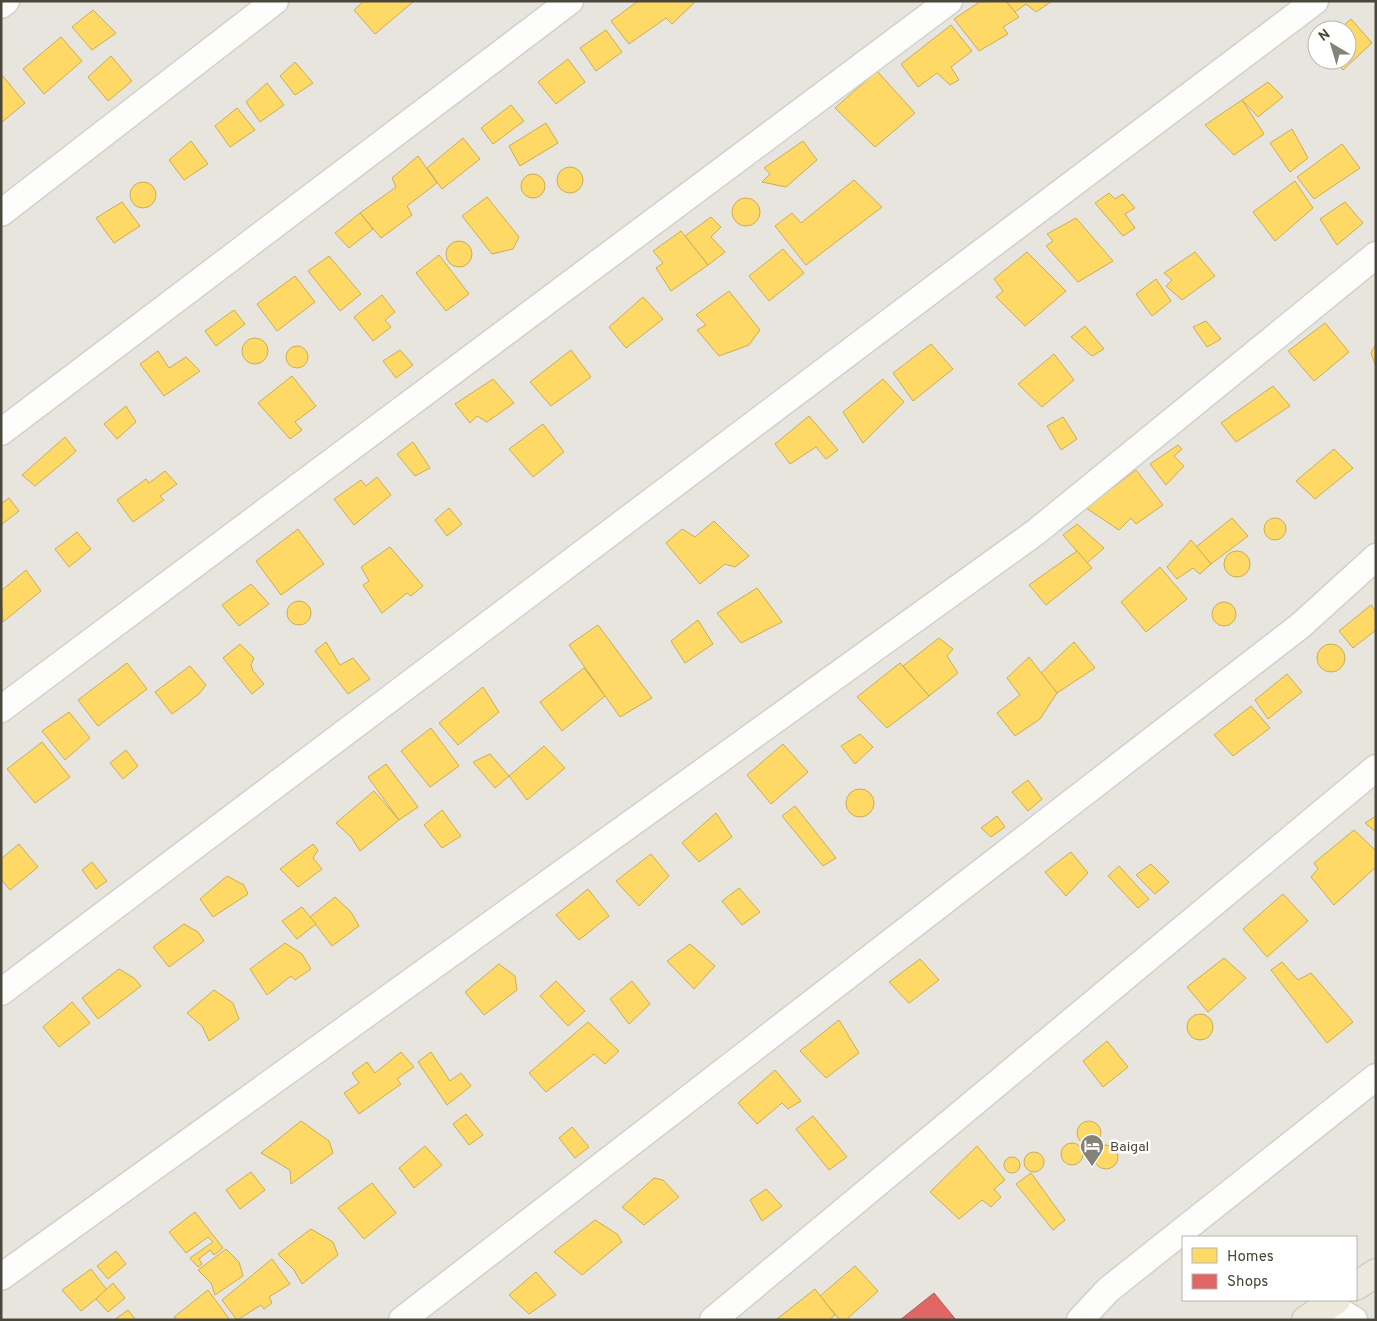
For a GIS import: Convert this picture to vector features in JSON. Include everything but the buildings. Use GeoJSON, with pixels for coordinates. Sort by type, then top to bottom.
{"type":"FeatureCollection","features":[{"type":"Feature","properties":{"kind":"highway"},"geometry":{"type":"LineString","coordinates":[[1357,1285],[1376,1273]]}},
{"type":"Feature","properties":{"kind":"highway"},"geometry":{"type":"LineString","coordinates":[[1306,1320],[1332,1302]]}},
{"type":"Feature","properties":{"kind":"street"},"geometry":{"type":"LineString","coordinates":[[1,5],[6,1]]}},
{"type":"Feature","properties":{"kind":"street"},"geometry":{"type":"LineString","coordinates":[[1,213],[275,1]]}},
{"type":"Feature","properties":{"kind":"street"},"geometry":{"type":"LineString","coordinates":[[1,432],[570,1]]}},
{"type":"Feature","properties":{"kind":"street"},"geometry":{"type":"LineString","coordinates":[[1,709],[949,1]]}},
{"type":"Feature","properties":{"kind":"street"},"geometry":{"type":"LineString","coordinates":[[1,992],[1315,1]]}},
{"type":"Feature","properties":{"kind":"street"},"geometry":{"type":"LineString","coordinates":[[1,1277],[1036,532],[1376,255]]}},
{"type":"Feature","properties":{"kind":"street"},"geometry":{"type":"LineString","coordinates":[[402,1320],[1300,626],[1376,557]]}},
{"type":"Feature","properties":{"kind":"street"},"geometry":{"type":"LineString","coordinates":[[713,1320],[1376,768]]}},
{"type":"Feature","properties":{"kind":"street"},"geometry":{"type":"LineString","coordinates":[[1080,1320],[1108,1290],[1376,1077]]}},
{"type":"Feature","properties":{"kind":"street"},"geometry":{"type":"LineString","coordinates":[[1332,1302],[1354,1320]]}},
{"type":"Feature","properties":{"kind":"street"},"geometry":{"type":"LineString","coordinates":[[1370,1320],[1376,1316]]}},
{"type":"Feature","properties":{"kind":"shaded area"},"geometry":{"type":"Polygon","coordinates":[[[1,1],[1376,1],[1376,1320],[1,1320],[1,1]]]}},
{"type":"Feature","properties":{"kind":"place","name":"Baigal"},"geometry":{"type":"Point","coordinates":[1092,1167]}}]}
